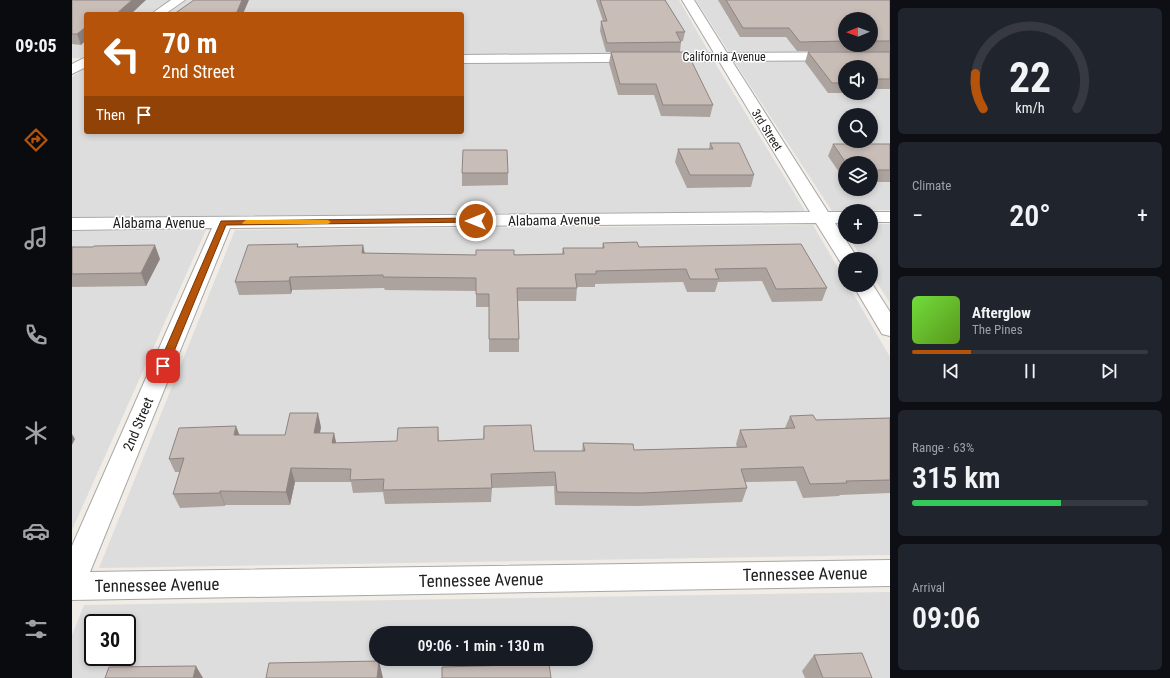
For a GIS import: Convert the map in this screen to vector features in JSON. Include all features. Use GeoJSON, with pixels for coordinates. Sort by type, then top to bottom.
{"type":"FeatureCollection","features":[{"type":"Feature","properties":{"kind":"street"},"geometry":{"type":"LineString","coordinates":[[161,12],[179,0]]}},
{"type":"Feature","properties":{"kind":"street","name":"3rd Street"},"geometry":{"type":"LineString","coordinates":[[688,0],[844,252]]}},
{"type":"Feature","properties":{"kind":"street","name":"California Avenue"},"geometry":{"type":"LineString","coordinates":[[464,59],[890,56]]}},
{"type":"Feature","properties":{"kind":"street"},"geometry":{"type":"LineString","coordinates":[[72,70],[82,61]]}},
{"type":"Feature","properties":{"kind":"street","name":"Alabama Avenue"},"geometry":{"type":"LineString","coordinates":[[72,224],[838,217]]}},
{"type":"Feature","properties":{"kind":"street"},"geometry":{"type":"LineString","coordinates":[[878,217],[890,217]]}},
{"type":"Feature","properties":{"kind":"street","name":"2nd Street"},"geometry":{"type":"LineString","coordinates":[[72,580],[223,223]]}},
{"type":"Feature","properties":{"kind":"street"},"geometry":{"type":"LineString","coordinates":[[867,292],[890,329]]}},
{"type":"Feature","properties":{"kind":"street","name":"Tennessee Avenue"},"geometry":{"type":"LineString","coordinates":[[72,586],[890,573]]}},
{"type":"Feature","properties":{"kind":"shaded area"},"geometry":{"type":"Polygon","coordinates":[[[72,0],[170,0],[151,12],[84,12],[84,56],[81,58],[72,58],[72,0]]]}},
{"type":"Feature","properties":{"kind":"shaded area"},"geometry":{"type":"Polygon","coordinates":[[[187,0],[679,0],[710,54],[464,55],[464,12],[170,12],[187,0]]]}},
{"type":"Feature","properties":{"kind":"shaded area"},"geometry":{"type":"Polygon","coordinates":[[[696,0],[890,0],[890,53],[730,54],[696,0]]]}},
{"type":"Feature","properties":{"kind":"shaded area"},"geometry":{"type":"Polygon","coordinates":[[[838,60],[838,100],[878,100],[878,60],[890,60],[890,210],[878,210],[878,204],[838,204],[838,211],[832,211],[734,61],[838,60]]]}},
{"type":"Feature","properties":{"kind":"shaded area"},"geometry":{"type":"Polygon","coordinates":[[[714,61],[805,211],[72,217],[72,77],[84,69],[84,134],[464,134],[464,63],[714,61]]]}},
{"type":"Feature","properties":{"kind":"shaded area"},"geometry":{"type":"Polygon","coordinates":[[[878,224],[890,224],[890,303],[878,284],[878,252],[858,252],[853,244],[878,244],[878,224]]]}},
{"type":"Feature","properties":{"kind":"shaded area"},"geometry":{"type":"Polygon","coordinates":[[[813,225],[838,268],[838,292],[852,292],[890,357],[890,555],[99,568],[235,230],[813,225]]]}},
{"type":"Feature","properties":{"kind":"shaded area"},"geometry":{"type":"Polygon","coordinates":[[[206,230],[72,530],[72,231],[206,230]]]}},
{"type":"Feature","properties":{"kind":"shaded area"},"geometry":{"type":"Polygon","coordinates":[[[890,592],[890,678],[72,678],[72,635],[84,605],[890,592]]]}},
{"type":"Feature","properties":{"kind":"building"},"geometry":{"type":"Polygon","coordinates":[[[72,0],[132,0],[118,12],[84,12],[84,29],[77,34],[72,34],[72,0]]]}},
{"type":"Feature","properties":{"kind":"building"},"geometry":{"type":"Polygon","coordinates":[[[194,0],[242,0],[237,12],[177,12],[194,0]]]}},
{"type":"Feature","properties":{"kind":"building"},"geometry":{"type":"Polygon","coordinates":[[[600,0],[665,0],[685,32],[676,32],[681,42],[607,43],[601,21],[607,21],[600,0]]]}},
{"type":"Feature","properties":{"kind":"building"},"geometry":{"type":"Polygon","coordinates":[[[726,0],[890,0],[890,41],[878,41],[878,12],[838,12],[838,41],[800,42],[789,28],[743,28],[726,0]]]}},
{"type":"Feature","properties":{"kind":"building"},"geometry":{"type":"Polygon","coordinates":[[[611,52],[687,52],[713,105],[663,105],[656,84],[620,84],[611,52]]]}},
{"type":"Feature","properties":{"kind":"building"},"geometry":{"type":"Polygon","coordinates":[[[808,52],[890,52],[890,79],[878,79],[878,60],[838,60],[838,83],[832,83],[808,52]]]}},
{"type":"Feature","properties":{"kind":"building"},"geometry":{"type":"Polygon","coordinates":[[[710,143],[739,143],[754,175],[690,175],[678,149],[713,149],[710,143]]]}},
{"type":"Feature","properties":{"kind":"building"},"geometry":{"type":"Polygon","coordinates":[[[833,144],[838,144],[838,148],[878,148],[878,144],[890,144],[890,170],[878,170],[878,156],[841,156],[833,144]]]}},
{"type":"Feature","properties":{"kind":"building"},"geometry":{"type":"Polygon","coordinates":[[[463,150],[507,150],[508,173],[462,173],[463,150]]]}},
{"type":"Feature","properties":{"kind":"building"},"geometry":{"type":"Polygon","coordinates":[[[637,242],[639,247],[801,244],[827,288],[776,289],[766,268],[715,269],[719,279],[690,279],[686,269],[596,271],[596,274],[575,274],[577,288],[517,288],[519,339],[489,339],[489,294],[476,294],[476,278],[383,277],[383,275],[290,277],[289,281],[235,282],[248,245],[298,244],[297,247],[363,245],[362,253],[476,255],[476,250],[514,250],[514,255],[564,254],[563,248],[604,248],[603,243],[637,242]]]}},
{"type":"Feature","properties":{"kind":"building"},"geometry":{"type":"Polygon","coordinates":[[[155,245],[141,273],[72,274],[72,247],[155,245]]]}},
{"type":"Feature","properties":{"kind":"building"},"geometry":{"type":"Polygon","coordinates":[[[290,413],[318,413],[314,433],[334,433],[332,443],[397,441],[398,428],[438,427],[438,441],[484,439],[484,426],[531,425],[534,451],[585,451],[583,443],[633,444],[634,450],[747,447],[740,430],[795,428],[790,416],[813,415],[816,420],[890,418],[890,480],[810,484],[803,467],[741,469],[747,488],[642,493],[557,492],[555,472],[491,474],[492,488],[383,490],[384,479],[350,480],[351,469],[291,468],[286,492],[220,491],[220,493],[173,494],[184,458],[169,459],[179,428],[236,426],[234,435],[285,435],[290,413]]]}},
{"type":"Feature","properties":{"kind":"building"},"geometry":{"type":"Polygon","coordinates":[[[862,653],[872,678],[823,678],[814,655],[862,653]]]}},
{"type":"Feature","properties":{"kind":"building"},"geometry":{"type":"Polygon","coordinates":[[[369,661],[369,666],[378,666],[377,678],[266,678],[269,663],[369,661]]]}},
{"type":"Feature","properties":{"kind":"building"},"geometry":{"type":"Polygon","coordinates":[[[196,666],[193,678],[105,678],[109,667],[196,666]]]}},
{"type":"Feature","properties":{"kind":"building"},"geometry":{"type":"Polygon","coordinates":[[[549,666],[551,678],[442,678],[442,667],[549,666]]]}},
{"type":"Feature","properties":{"kind":"slow traffic"},"geometry":{"type":"LineString","coordinates":[[246,223],[328,222]]}},
{"type":"Feature","properties":{"kind":"route"},"geometry":{"type":"LineString","coordinates":[[163,366],[223,223],[476,221]]}}]}
